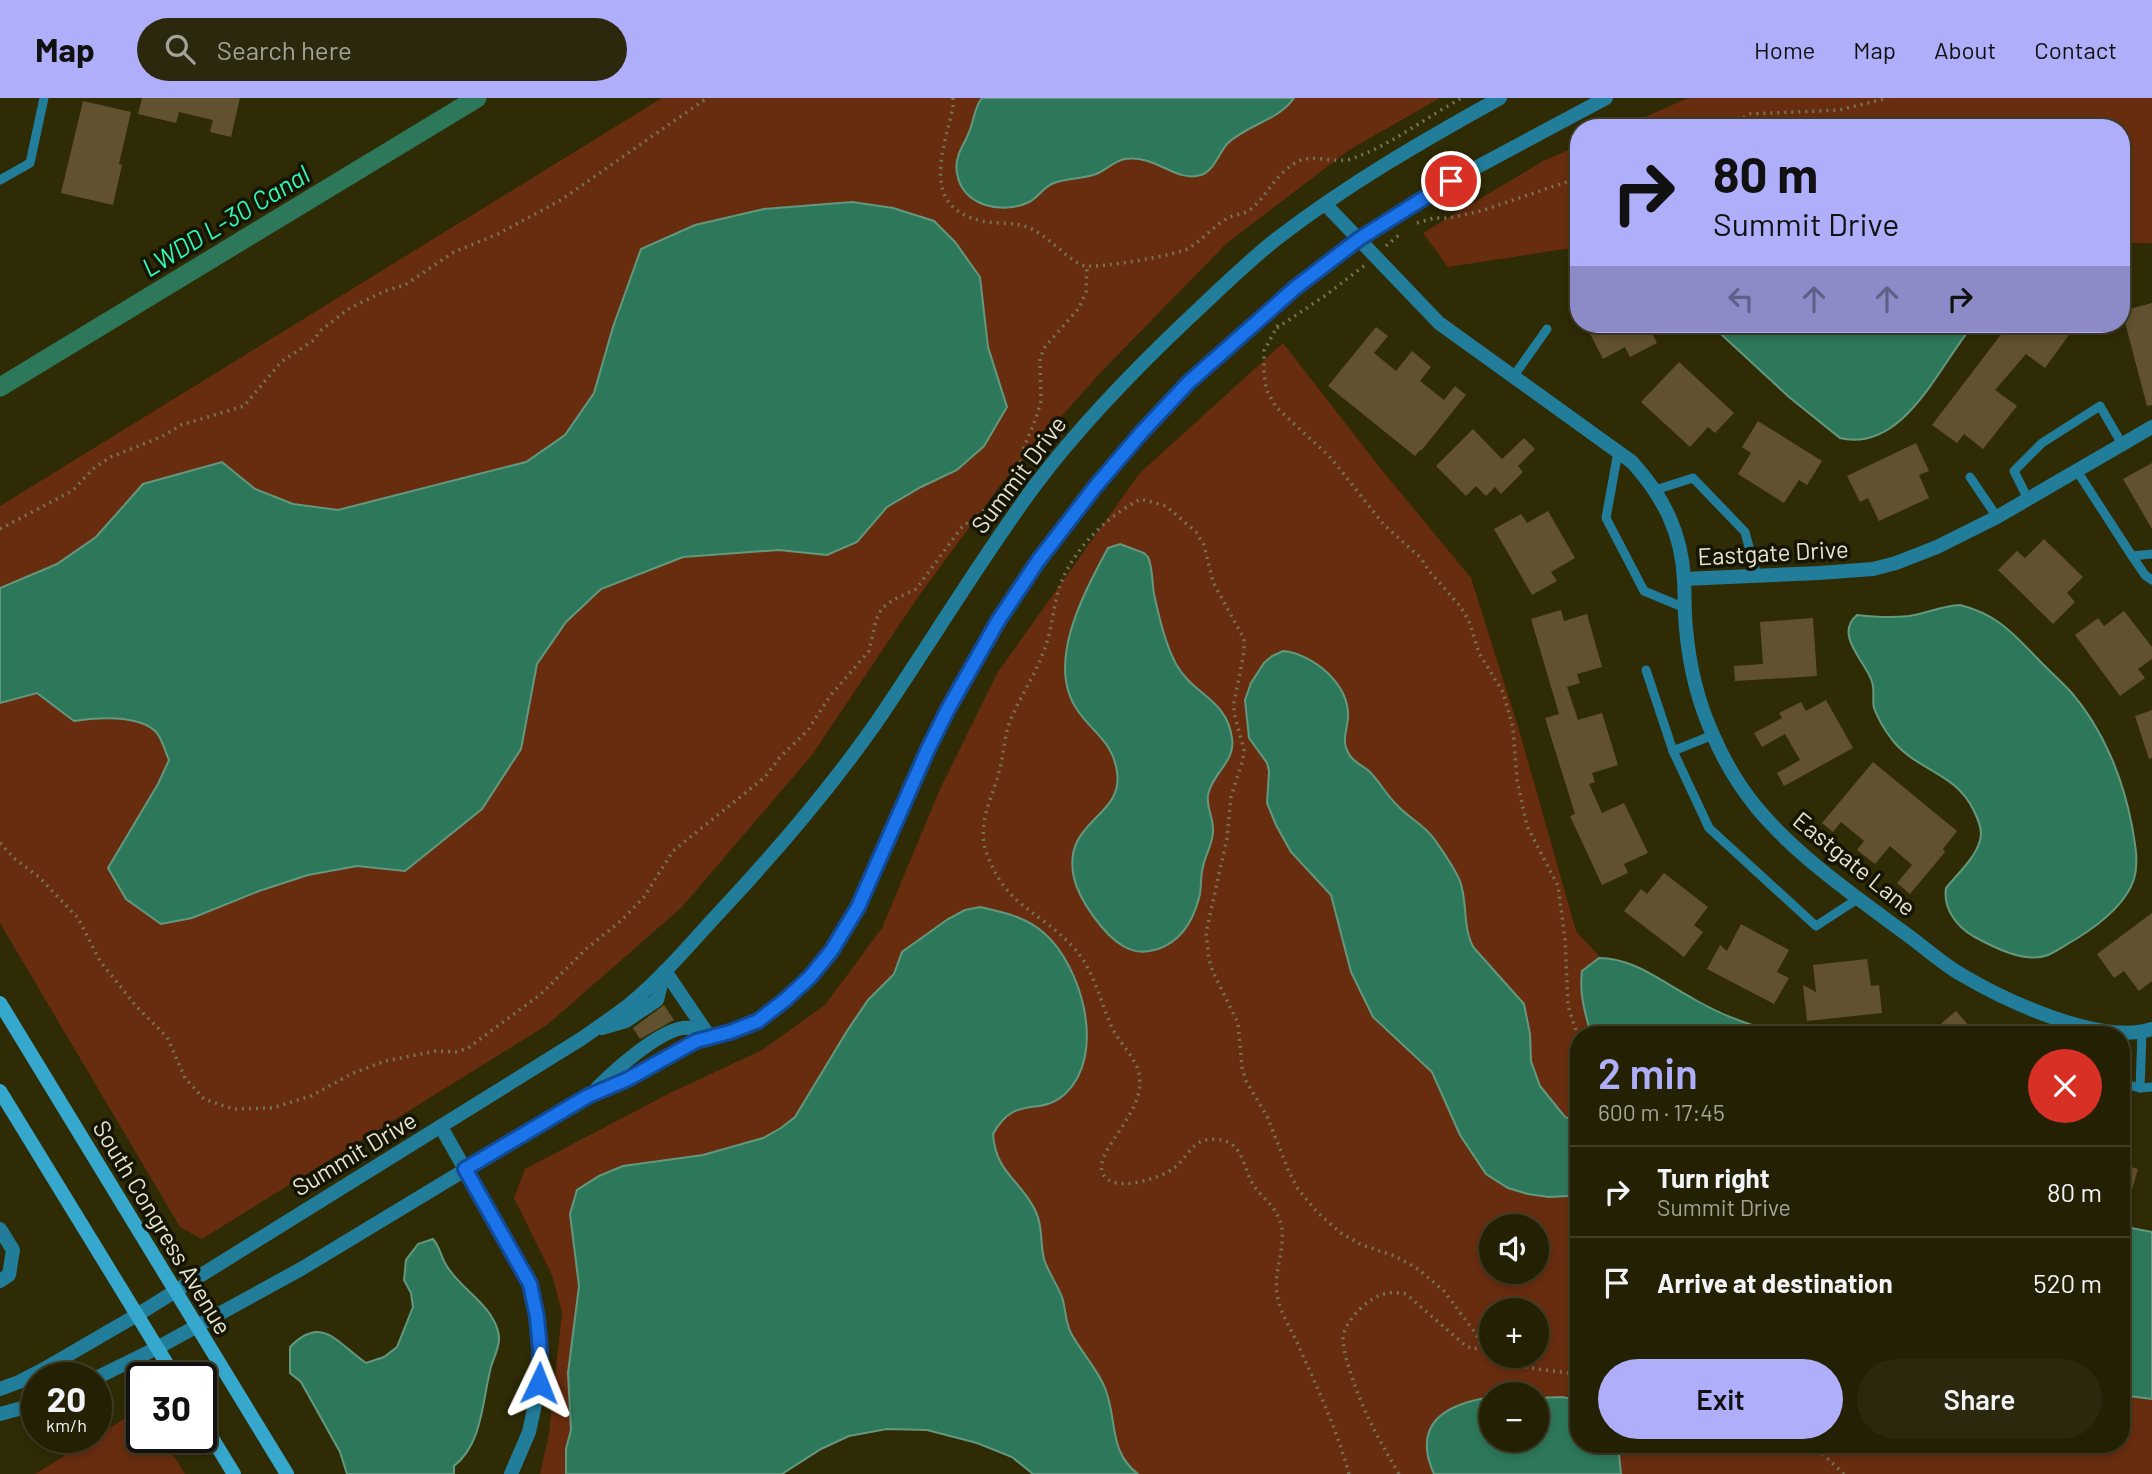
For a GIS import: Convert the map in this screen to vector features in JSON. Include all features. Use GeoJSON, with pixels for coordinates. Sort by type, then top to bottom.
{"type":"FeatureCollection","features":[{"type":"Feature","properties":{"kind":"main road","name":"South Congress Avenue"},"geometry":{"type":"LineString","coordinates":[[0,1003],[287,1474]]}},
{"type":"Feature","properties":{"kind":"main road"},"geometry":{"type":"LineString","coordinates":[[0,1091],[166,1362]]}},
{"type":"Feature","properties":{"kind":"main road"},"geometry":{"type":"LineString","coordinates":[[217,1446],[234,1474]]}},
{"type":"Feature","properties":{"kind":"street","name":"Summit Drive"},"geometry":{"type":"LineString","coordinates":[[62,1362],[441,1127],[594,1030],[630,1003],[665,971],[796,828],[839,775],[934,636],[986,553],[1089,419],[1138,366],[1279,237],[1385,165],[1500,98]]}},
{"type":"Feature","properties":{"kind":"street"},"geometry":{"type":"LineString","coordinates":[[112,1370],[301,1269],[676,1041],[693,1036],[710,1037],[758,1021],[785,1000],[810,977],[832,950],[858,907],[918,770],[948,709],[998,621],[1038,561],[1142,432],[1188,383],[1279,303],[1359,239],[1451,181],[1606,98]]}},
{"type":"Feature","properties":{"kind":"street","name":"Eastgate Drive"},"geometry":{"type":"LineString","coordinates":[[1326,205],[1439,323],[1632,462],[1655,490],[1675,528],[1685,579],[1873,569],[1896,563],[1937,547],[1997,517],[2152,427]]}},
{"type":"Feature","properties":{"kind":"street","name":"Eastgate Lane"},"geometry":{"type":"LineString","coordinates":[[1685,579],[1691,664],[1698,695],[1713,736],[1733,773],[1757,808],[1789,840],[1859,898],[1962,975],[2046,1016],[2087,1026]]}},
{"type":"Feature","properties":{"kind":"street"},"geometry":{"type":"LineString","coordinates":[[665,971],[710,1037]]}},
{"type":"Feature","properties":{"kind":"street"},"geometry":{"type":"LineString","coordinates":[[441,1127],[530,1284],[537,1317],[540,1350],[536,1400],[529,1432],[511,1474]]}},
{"type":"Feature","properties":{"kind":"street"},"geometry":{"type":"LineString","coordinates":[[0,1229],[13,1250],[9,1275],[0,1281]]}},
{"type":"Feature","properties":{"kind":"street","name":"Summit Drive"},"geometry":{"type":"LineString","coordinates":[[0,1389],[21,1383]]}},
{"type":"Feature","properties":{"kind":"street"},"geometry":{"type":"LineString","coordinates":[[0,1414],[21,1408]]}},
{"type":"Feature","properties":{"kind":"lane"},"geometry":{"type":"LineString","coordinates":[[0,180],[30,163],[44,98]]}},
{"type":"Feature","properties":{"kind":"lane"},"geometry":{"type":"LineString","coordinates":[[1513,377],[1547,329]]}},
{"type":"Feature","properties":{"kind":"lane"},"geometry":{"type":"LineString","coordinates":[[2028,499],[2014,471],[2042,443],[2100,406],[2122,444]]}},
{"type":"Feature","properties":{"kind":"lane"},"geometry":{"type":"LineString","coordinates":[[1618,452],[1606,518],[1644,591],[1685,608]]}},
{"type":"Feature","properties":{"kind":"lane"},"geometry":{"type":"LineString","coordinates":[[2077,471],[2145,575],[2152,580]]}},
{"type":"Feature","properties":{"kind":"lane"},"geometry":{"type":"LineString","coordinates":[[1970,477],[1997,517]]}},
{"type":"Feature","properties":{"kind":"lane"},"geometry":{"type":"LineString","coordinates":[[1655,490],[1693,478],[1745,532],[1757,576]]}},
{"type":"Feature","properties":{"kind":"lane"},"geometry":{"type":"LineString","coordinates":[[2132,556],[2152,554]]}},
{"type":"Feature","properties":{"kind":"lane"},"geometry":{"type":"LineString","coordinates":[[1646,670],[1672,751],[1709,828],[1816,926],[1859,898]]}},
{"type":"Feature","properties":{"kind":"lane"},"geometry":{"type":"LineString","coordinates":[[1672,751],[1713,736]]}},
{"type":"Feature","properties":{"kind":"lane"},"geometry":{"type":"LineString","coordinates":[[2140,1088],[2147,1031]]}},
{"type":"Feature","properties":{"kind":"lane"},"geometry":{"type":"LineString","coordinates":[[2130,1085],[2152,1087]]}},
{"type":"Feature","properties":{"kind":"path"},"geometry":{"type":"LineString","coordinates":[[0,529],[72,491],[95,467],[111,457],[151,442],[181,425],[244,406],[281,362],[314,340],[320,331],[350,308],[385,290],[405,285],[454,252],[498,234],[561,200],[707,98]]}},
{"type":"Feature","properties":{"kind":"path"},"geometry":{"type":"LineString","coordinates":[[953,98],[954,107],[939,167],[941,189],[948,200],[971,218],[983,222],[1024,226],[1037,231],[1049,238],[1074,261],[1087,266],[1106,266],[1188,250],[1226,219],[1250,211],[1274,180],[1292,164],[1306,159],[1339,162],[1353,158],[1376,148],[1462,98]]}},
{"type":"Feature","properties":{"kind":"path"},"geometry":{"type":"LineString","coordinates":[[1740,119],[1749,114],[1839,110],[1888,98]]}},
{"type":"Feature","properties":{"kind":"path"},"geometry":{"type":"LineString","coordinates":[[1277,328],[1326,295],[1407,227],[1434,218],[1449,218],[1481,211],[1570,181]]}},
{"type":"Feature","properties":{"kind":"path"},"geometry":{"type":"LineString","coordinates":[[0,843],[15,859],[39,877],[78,918],[100,961],[141,1012],[167,1037],[185,1077],[204,1099],[233,1109],[272,1108],[311,1096],[351,1074],[385,1061],[436,1051],[456,1052],[467,1048],[541,994],[595,940],[622,920],[644,897],[673,851],[765,777],[780,757],[808,730],[830,696],[869,651],[876,620],[882,608],[916,589],[962,527],[1002,496],[1020,465],[1022,452],[1041,401],[1040,359],[1044,348],[1079,308],[1086,292],[1087,266]]}},
{"type":"Feature","properties":{"kind":"path"},"geometry":{"type":"LineString","coordinates":[[1279,303],[1281,314],[1277,328],[1264,351],[1266,389],[1276,407],[1331,458],[1384,524],[1421,558],[1460,606],[1469,621],[1479,653],[1503,692],[1513,728],[1517,780],[1527,825],[1558,886],[1565,939],[1568,1006],[1574,1026]]}},
{"type":"Feature","properties":{"kind":"path"},"geometry":{"type":"LineString","coordinates":[[1349,1474],[1329,1414],[1279,1303],[1276,1275],[1282,1240],[1277,1214],[1255,1188],[1239,1153],[1228,1143],[1219,1140],[1203,1141],[1175,1168],[1148,1179],[1119,1184],[1103,1174],[1101,1164],[1106,1151],[1129,1119],[1137,1099],[1138,1069],[1114,1032],[1095,982],[1076,949],[1009,894],[992,867],[984,846],[982,835],[986,811],[999,771],[1010,721],[1046,647],[1066,570],[1113,517],[1142,499],[1166,506],[1196,532],[1203,545],[1213,582],[1244,639],[1234,703],[1244,750],[1243,759],[1231,796],[1227,838],[1206,933],[1213,972],[1238,1023],[1246,1082],[1267,1116],[1298,1189],[1318,1213],[1341,1233],[1362,1245],[1395,1256],[1418,1269],[1444,1291],[1479,1340]]}},
{"type":"Feature","properties":{"kind":"path"},"geometry":{"type":"LineString","coordinates":[[1399,1474],[1359,1401],[1345,1354],[1343,1338],[1347,1325],[1373,1297],[1395,1292],[1414,1299],[1466,1346],[1474,1349],[1479,1347]]}},
{"type":"Feature","properties":{"kind":"path"},"geometry":{"type":"LineString","coordinates":[[1528,1368],[1570,1373]]}},
{"type":"Feature","properties":{"kind":"path"},"geometry":{"type":"LineString","coordinates":[[1821,1453],[1844,1474]]}},
{"type":"Feature","properties":{"kind":"shaded area"},"geometry":{"type":"Polygon","coordinates":[[[662,98],[1440,98],[1349,150],[1227,243],[1101,372],[1002,483],[918,597],[812,755],[682,907],[547,1025],[202,1239],[180,1227],[0,923],[0,506],[662,98]]]}},
{"type":"Feature","properties":{"kind":"shaded area"},"geometry":{"type":"Polygon","coordinates":[[[982,98],[1294,98],[1280,112],[1244,131],[1228,143],[1210,169],[1201,175],[1183,175],[1146,161],[1125,159],[1096,174],[1054,183],[1029,202],[1007,208],[985,205],[975,200],[960,184],[957,173],[959,154],[982,98]]]}},
{"type":"Feature","properties":{"kind":"shaded area"},"geometry":{"type":"Polygon","coordinates":[[[1688,98],[2152,98],[2152,243],[2130,243],[2130,119],[1640,119],[1688,98]]]}},
{"type":"Feature","properties":{"kind":"shaded area"},"geometry":{"type":"Polygon","coordinates":[[[1570,149],[1570,248],[1448,267],[1423,233],[1543,161],[1570,149]]]}},
{"type":"Feature","properties":{"kind":"shaded area"},"geometry":{"type":"Polygon","coordinates":[[[852,202],[893,208],[934,221],[955,242],[980,277],[988,347],[1007,407],[984,446],[957,470],[887,507],[857,542],[827,555],[779,550],[683,557],[601,589],[566,622],[537,664],[521,749],[482,809],[405,871],[357,866],[308,875],[192,918],[161,924],[126,899],[108,868],[158,784],[169,760],[160,737],[148,726],[128,720],[105,718],[74,721],[37,693],[0,703],[0,588],[57,564],[96,537],[143,484],[222,462],[255,489],[293,504],[338,510],[526,462],[565,435],[594,393],[613,327],[641,249],[695,225],[764,209],[852,202]]]}},
{"type":"Feature","properties":{"kind":"shaded area"},"geometry":{"type":"Polygon","coordinates":[[[1720,333],[1967,333],[1919,401],[1902,419],[1884,432],[1863,439],[1840,438],[1789,397],[1720,333]]]}},
{"type":"Feature","properties":{"kind":"shaded area"},"geometry":{"type":"Polygon","coordinates":[[[1283,343],[1381,469],[1471,578],[1519,730],[1576,931],[1663,1026],[1570,1026],[1570,1453],[2130,1453],[2130,1256],[2152,1257],[2152,1474],[1073,1474],[1005,1360],[695,1474],[540,1474],[549,1434],[562,1312],[552,1275],[514,1198],[525,1169],[670,1093],[762,1050],[825,1005],[882,928],[940,789],[998,672],[1139,474],[1283,343]]]}},
{"type":"Feature","properties":{"kind":"shaded area"},"geometry":{"type":"Polygon","coordinates":[[[1120,544],[1148,557],[1158,612],[1172,656],[1191,683],[1224,714],[1232,738],[1231,754],[1210,787],[1208,795],[1213,836],[1193,915],[1185,929],[1173,941],[1158,949],[1144,952],[1123,946],[1100,925],[1077,887],[1072,859],[1076,843],[1111,800],[1117,787],[1117,772],[1107,746],[1078,711],[1069,692],[1065,672],[1066,650],[1079,606],[1089,585],[1108,548],[1120,544]]]}},
{"type":"Feature","properties":{"kind":"shaded area"},"geometry":{"type":"Polygon","coordinates":[[[1960,605],[1984,613],[2003,625],[2071,692],[2102,738],[2117,772],[2128,808],[2136,859],[2130,888],[2118,906],[2093,928],[2048,955],[2029,957],[2009,953],[1973,936],[1952,916],[1947,903],[1946,888],[1977,849],[1981,834],[1978,821],[1973,809],[1956,787],[1913,759],[1890,737],[1874,708],[1873,685],[1869,674],[1850,640],[1851,623],[1857,615],[1909,616],[1960,605]]]}},
{"type":"Feature","properties":{"kind":"shaded area"},"geometry":{"type":"Polygon","coordinates":[[[1283,651],[1295,653],[1328,673],[1343,694],[1347,706],[1345,740],[1351,757],[1369,771],[1401,809],[1431,834],[1455,871],[1462,889],[1470,940],[1474,948],[1524,1004],[1530,1034],[1531,1061],[1540,1086],[1565,1117],[1570,1119],[1570,1196],[1549,1197],[1528,1194],[1508,1188],[1486,1174],[1460,1135],[1432,1072],[1373,1017],[1351,972],[1331,895],[1291,852],[1267,803],[1269,771],[1267,763],[1249,738],[1245,700],[1251,683],[1272,656],[1283,651]]]}},
{"type":"Feature","properties":{"kind":"shaded area"},"geometry":{"type":"Polygon","coordinates":[[[980,907],[1006,913],[1037,927],[1058,948],[1078,988],[1087,1035],[1085,1057],[1078,1077],[1065,1094],[1055,1101],[1010,1114],[993,1134],[999,1159],[1036,1212],[1044,1259],[1062,1297],[1069,1329],[1102,1381],[1122,1456],[1138,1474],[1033,1474],[1012,1457],[977,1443],[927,1430],[887,1429],[849,1436],[821,1449],[782,1474],[566,1474],[566,1449],[571,1430],[568,1373],[579,1286],[570,1214],[577,1190],[599,1176],[623,1166],[703,1155],[763,1138],[781,1128],[795,1117],[868,1000],[894,974],[902,952],[948,919],[965,910],[980,907]]]}},
{"type":"Feature","properties":{"kind":"shaded area"},"geometry":{"type":"Polygon","coordinates":[[[1599,958],[1624,962],[1636,966],[1703,1004],[1758,1026],[1589,1026],[1582,996],[1582,971],[1599,958]]]}},
{"type":"Feature","properties":{"kind":"shaded area"},"geometry":{"type":"Polygon","coordinates":[[[2130,1228],[2152,1232],[2152,1399],[2130,1396],[2130,1228]]]}},
{"type":"Feature","properties":{"kind":"shaded area"},"geometry":{"type":"Polygon","coordinates":[[[433,1239],[451,1272],[481,1303],[498,1331],[498,1345],[476,1434],[464,1457],[454,1466],[454,1474],[347,1474],[340,1452],[301,1382],[290,1373],[290,1347],[301,1337],[320,1332],[338,1340],[366,1363],[384,1357],[397,1347],[413,1307],[411,1293],[404,1280],[406,1260],[418,1244],[433,1239]]]}},
{"type":"Feature","properties":{"kind":"shaded area"},"geometry":{"type":"Polygon","coordinates":[[[1549,1398],[1570,1398],[1570,1453],[1619,1453],[1621,1474],[1434,1474],[1428,1456],[1427,1441],[1430,1429],[1447,1411],[1479,1399],[1479,1452],[1549,1452],[1549,1398]]]}},
{"type":"Feature","properties":{"kind":"shaded area"},"geometry":{"type":"Polygon","coordinates":[[[126,1418],[126,1453],[172,1453],[185,1474],[35,1474],[69,1453],[112,1453],[112,1427],[126,1418]]]}},
{"type":"Feature","properties":{"kind":"building"},"geometry":{"type":"Polygon","coordinates":[[[142,98],[240,98],[231,137],[210,132],[213,120],[179,112],[176,123],[138,114],[142,98]]]}},
{"type":"Feature","properties":{"kind":"building"},"geometry":{"type":"Polygon","coordinates":[[[83,101],[131,112],[113,205],[61,193],[83,101]]]}},
{"type":"Feature","properties":{"kind":"building"},"geometry":{"type":"Polygon","coordinates":[[[2152,303],[2152,405],[2147,406],[2128,333],[2130,333],[2130,309],[2152,303]]]}},
{"type":"Feature","properties":{"kind":"building"},"geometry":{"type":"Polygon","coordinates":[[[1376,327],[1388,336],[1374,353],[1396,371],[1412,351],[1431,367],[1420,381],[1444,400],[1455,386],[1466,395],[1415,456],[1328,386],[1376,327]]]}},
{"type":"Feature","properties":{"kind":"building"},"geometry":{"type":"Polygon","coordinates":[[[1590,333],[1652,333],[1657,343],[1630,357],[1625,347],[1603,359],[1590,333]]]}},
{"type":"Feature","properties":{"kind":"building"},"geometry":{"type":"Polygon","coordinates":[[[2002,333],[2070,333],[2045,368],[2026,354],[1995,390],[2017,406],[1983,449],[1964,434],[1957,443],[1932,425],[2002,333]]]}},
{"type":"Feature","properties":{"kind":"building"},"geometry":{"type":"Polygon","coordinates":[[[1679,362],[1734,413],[1715,433],[1708,427],[1690,447],[1641,402],[1679,362]]]}},
{"type":"Feature","properties":{"kind":"building"},"geometry":{"type":"Polygon","coordinates":[[[1758,421],[1822,461],[1807,485],[1799,480],[1784,503],[1738,474],[1751,453],[1742,447],[1758,421]]]}},
{"type":"Feature","properties":{"kind":"building"},"geometry":{"type":"Polygon","coordinates":[[[1473,429],[1502,459],[1524,438],[1535,449],[1518,466],[1523,472],[1501,494],[1495,487],[1486,496],[1476,486],[1466,496],[1436,466],[1473,429]]]}},
{"type":"Feature","properties":{"kind":"building"},"geometry":{"type":"Polygon","coordinates":[[[1916,443],[1929,471],[1919,475],[1929,498],[1879,521],[1868,498],[1860,502],[1847,476],[1916,443]]]}},
{"type":"Feature","properties":{"kind":"building"},"geometry":{"type":"Polygon","coordinates":[[[2152,463],[2152,529],[2123,479],[2152,463]]]}},
{"type":"Feature","properties":{"kind":"building"},"geometry":{"type":"Polygon","coordinates":[[[1548,511],[1575,558],[1551,572],[1557,581],[1532,595],[1494,529],[1521,514],[1527,523],[1548,511]]]}},
{"type":"Feature","properties":{"kind":"building"},"geometry":{"type":"Polygon","coordinates":[[[2044,539],[2083,577],[2067,593],[2075,602],[2053,624],[1998,570],[2017,551],[2025,558],[2044,539]]]}},
{"type":"Feature","properties":{"kind":"building"},"geometry":{"type":"Polygon","coordinates":[[[1561,610],[1564,621],[1587,614],[1602,667],[1577,674],[1580,683],[1567,687],[1578,720],[1602,713],[1618,765],[1592,773],[1595,782],[1589,784],[1602,813],[1624,803],[1648,853],[1624,864],[1628,873],[1602,885],[1570,816],[1575,814],[1545,718],[1559,714],[1531,619],[1561,610]]]}},
{"type":"Feature","properties":{"kind":"building"},"geometry":{"type":"Polygon","coordinates":[[[2124,611],[2152,647],[2152,659],[2138,669],[2145,678],[2120,696],[2075,635],[2098,618],[2104,626],[2124,611]]]}},
{"type":"Feature","properties":{"kind":"building"},"geometry":{"type":"Polygon","coordinates":[[[1813,618],[1817,676],[1735,681],[1734,666],[1763,664],[1760,622],[1813,618]]]}},
{"type":"Feature","properties":{"kind":"building"},"geometry":{"type":"Polygon","coordinates":[[[1826,700],[1853,748],[1784,786],[1777,773],[1800,760],[1785,734],[1762,747],[1754,733],[1782,718],[1779,713],[1801,702],[1806,711],[1826,700]]]}},
{"type":"Feature","properties":{"kind":"building"},"geometry":{"type":"Polygon","coordinates":[[[2152,710],[2152,758],[2149,759],[2135,716],[2152,710]]]}},
{"type":"Feature","properties":{"kind":"building"},"geometry":{"type":"Polygon","coordinates":[[[1873,762],[1957,831],[1943,849],[1945,852],[1910,894],[1897,883],[1912,865],[1890,846],[1875,864],[1857,850],[1864,841],[1841,822],[1833,832],[1822,823],[1873,762]]]}},
{"type":"Feature","properties":{"kind":"building"},"geometry":{"type":"Polygon","coordinates":[[[1664,873],[1708,907],[1694,925],[1703,932],[1684,957],[1624,911],[1641,889],[1647,894],[1664,873]]]}},
{"type":"Feature","properties":{"kind":"building"},"geometry":{"type":"Polygon","coordinates":[[[2152,913],[2152,981],[2139,991],[2124,971],[2114,978],[2097,954],[2152,913]]]}},
{"type":"Feature","properties":{"kind":"building"},"geometry":{"type":"Polygon","coordinates":[[[1741,924],[1789,950],[1777,972],[1789,978],[1774,1004],[1707,969],[1720,945],[1727,951],[1741,924]]]}},
{"type":"Feature","properties":{"kind":"building"},"geometry":{"type":"Polygon","coordinates":[[[1867,959],[1871,986],[1879,985],[1882,1013],[1807,1021],[1803,985],[1816,992],[1813,965],[1867,959]]]}},
{"type":"Feature","properties":{"kind":"building"},"geometry":{"type":"Polygon","coordinates":[[[664,1005],[674,1020],[640,1039],[633,1028],[664,1005]]]}},
{"type":"Feature","properties":{"kind":"building"},"geometry":{"type":"Polygon","coordinates":[[[1956,1011],[1969,1026],[1938,1026],[1956,1011]]]}},
{"type":"Feature","properties":{"kind":"building"},"geometry":{"type":"Polygon","coordinates":[[[2130,1167],[2138,1169],[2130,1196],[2130,1167]]]}},
{"type":"Feature","properties":{"kind":"waterway","name":"LWDD L-30 Canal"},"geometry":{"type":"LineString","coordinates":[[0,387],[477,98]]}},
{"type":"Feature","properties":{"kind":"route"},"geometry":{"type":"LineString","coordinates":[[539,1383],[540,1350],[530,1284],[465,1169],[588,1096],[628,1079],[696,1041],[758,1021],[810,977],[832,950],[858,907],[928,749],[998,621],[1038,561],[1095,487],[1188,383],[1295,288],[1359,239],[1451,181]]}}]}
